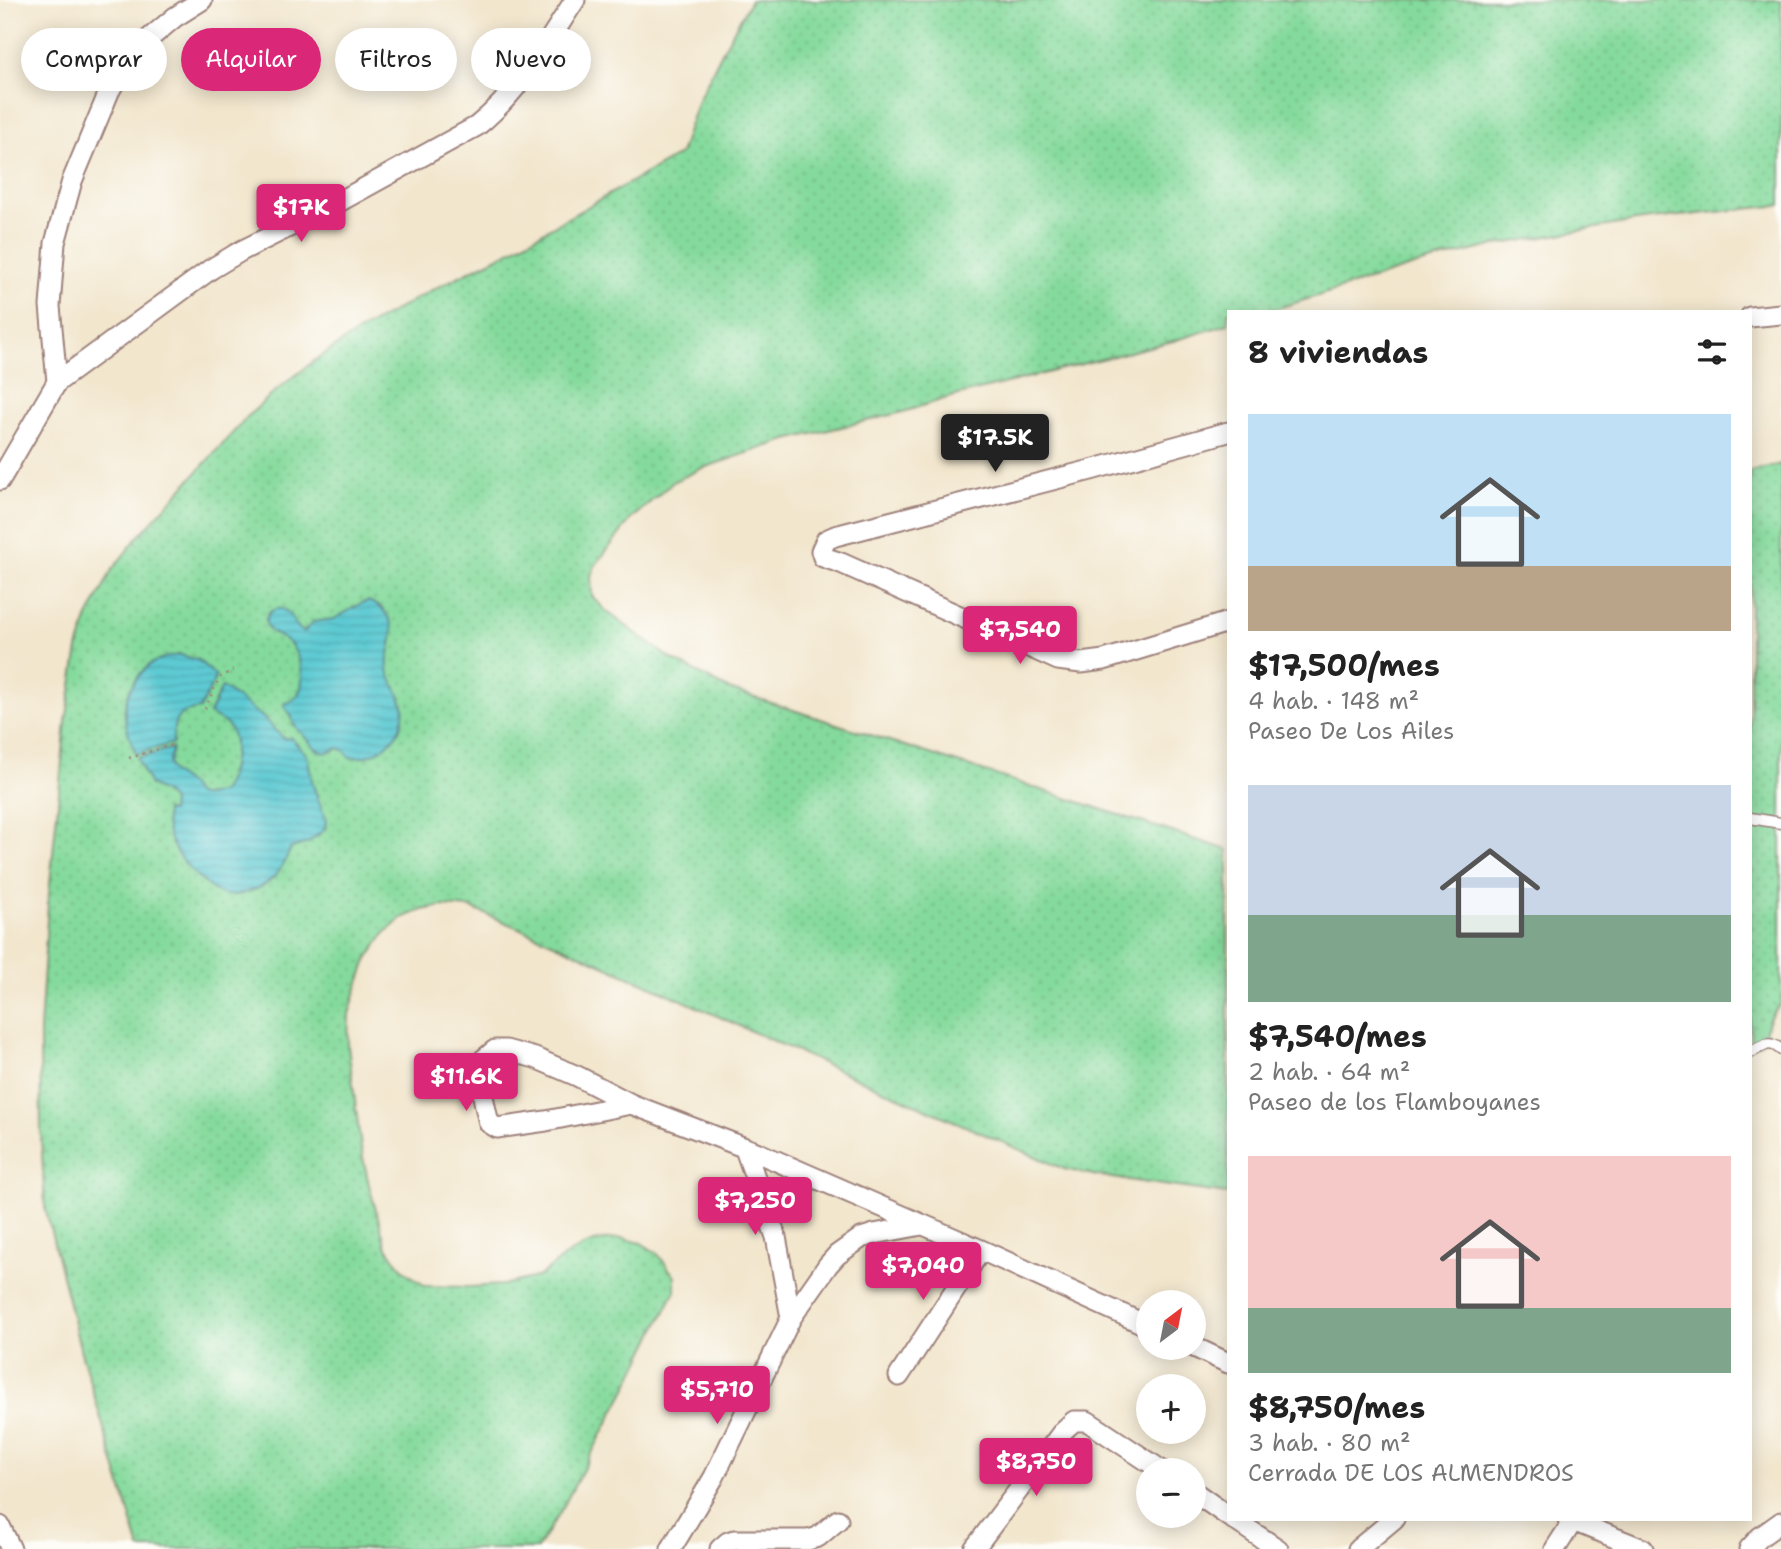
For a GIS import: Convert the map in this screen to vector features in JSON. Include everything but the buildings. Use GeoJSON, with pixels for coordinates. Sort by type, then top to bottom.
{"type":"FeatureCollection","features":[{"type":"Feature","properties":{"kind":"street"},"geometry":{"type":"LineString","coordinates":[[57,382],[50,306],[55,243],[72,181],[109,92],[124,65],[174,17],[202,0]]}},
{"type":"Feature","properties":{"kind":"street"},"geometry":{"type":"LineString","coordinates":[[0,480],[57,382],[240,251],[350,196],[477,126],[497,109],[516,87],[575,0]]}},
{"type":"Feature","properties":{"kind":"street"},"geometry":{"type":"LineString","coordinates":[[1752,317],[1781,314]]}},
{"type":"Feature","properties":{"kind":"street"},"geometry":{"type":"LineString","coordinates":[[1227,432],[835,536],[826,540],[821,551],[823,556],[1058,660],[1081,663],[1104,660],[1227,622]]}},
{"type":"Feature","properties":{"kind":"street"},"geometry":{"type":"LineString","coordinates":[[631,1104],[497,1128],[489,1123],[485,1105],[481,1072],[484,1059],[495,1050],[506,1050],[535,1058],[631,1104],[746,1149],[981,1250],[1136,1321]]}},
{"type":"Feature","properties":{"kind":"street"},"geometry":{"type":"LineString","coordinates":[[746,1149],[776,1237],[791,1318]]}},
{"type":"Feature","properties":{"kind":"street"},"geometry":{"type":"LineString","coordinates":[[671,1549],[714,1477],[791,1318],[828,1265],[849,1245],[861,1238],[922,1225]]}},
{"type":"Feature","properties":{"kind":"street"},"geometry":{"type":"LineString","coordinates":[[899,1376],[981,1250]]}},
{"type":"Feature","properties":{"kind":"street"},"geometry":{"type":"LineString","coordinates":[[1206,1353],[1227,1363]]}},
{"type":"Feature","properties":{"kind":"street"},"geometry":{"type":"LineString","coordinates":[[974,1549],[1064,1430],[1074,1421],[1087,1421],[1143,1458]]}},
{"type":"Feature","properties":{"kind":"street"},"geometry":{"type":"LineString","coordinates":[[1206,1500],[1227,1515]]}},
{"type":"Feature","properties":{"kind":"street"},"geometry":{"type":"LineString","coordinates":[[720,1549],[734,1540],[808,1540],[818,1537],[838,1520]]}},
{"type":"Feature","properties":{"kind":"street"},"geometry":{"type":"LineString","coordinates":[[1236,1521],[1278,1549]]}},
{"type":"Feature","properties":{"kind":"street"},"geometry":{"type":"LineString","coordinates":[[1358,1549],[1392,1521]]}},
{"type":"Feature","properties":{"kind":"street"},"geometry":{"type":"LineString","coordinates":[[1555,1549],[1570,1521]]}},
{"type":"Feature","properties":{"kind":"street"},"geometry":{"type":"LineString","coordinates":[[1573,1521],[1643,1549]]}},
{"type":"Feature","properties":{"kind":"street"},"geometry":{"type":"LineString","coordinates":[[1749,1549],[1781,1522]]}},
{"type":"Feature","properties":{"kind":"street"},"geometry":{"type":"LineString","coordinates":[[0,1526],[11,1549]]}},
{"type":"Feature","properties":{"kind":"lane"},"geometry":{"type":"LineString","coordinates":[[1752,818],[1781,822]]}},
{"type":"Feature","properties":{"kind":"lane"},"geometry":{"type":"LineString","coordinates":[[1752,1052],[1765,1044],[1772,1044],[1781,1050]]}},
{"type":"Feature","properties":{"kind":"path"},"geometry":{"type":"LineString","coordinates":[[205,709],[219,678],[233,670]]}},
{"type":"Feature","properties":{"kind":"path"},"geometry":{"type":"LineString","coordinates":[[129,758],[172,745]]}},
{"type":"Feature","properties":{"kind":"green space"},"geometry":{"type":"Polygon","coordinates":[[[751,0],[1781,0],[1781,205],[1642,220],[1496,245],[1420,264],[1272,310],[1227,310],[1227,324],[903,412],[783,441],[700,469],[673,482],[632,518],[595,566],[591,576],[592,596],[606,611],[668,657],[728,689],[1227,850],[1227,1194],[1064,1169],[471,908],[443,906],[422,910],[402,918],[385,933],[368,958],[349,1014],[348,1046],[361,1148],[386,1246],[406,1272],[425,1286],[469,1287],[503,1285],[540,1276],[583,1246],[621,1238],[641,1243],[657,1253],[675,1277],[675,1291],[563,1507],[537,1549],[140,1549],[81,1352],[45,1207],[40,1031],[48,904],[66,721],[78,649],[87,619],[112,570],[136,539],[249,415],[278,389],[359,331],[506,253],[680,154],[698,100],[751,0]]]}},
{"type":"Feature","properties":{"kind":"green space"},"geometry":{"type":"Polygon","coordinates":[[[1781,464],[1781,1004],[1768,1020],[1765,1040],[1752,1047],[1752,471],[1781,464]]]}},
{"type":"Feature","properties":{"kind":"water"},"geometry":{"type":"Polygon","coordinates":[[[368,601],[383,610],[392,626],[388,666],[403,705],[401,726],[388,744],[370,755],[349,757],[339,748],[325,753],[316,749],[294,725],[284,706],[298,694],[302,679],[301,670],[292,646],[269,629],[266,619],[272,611],[282,609],[304,632],[313,622],[334,619],[368,601]]]}},
{"type":"Feature","properties":{"kind":"water"},"geometry":{"type":"Polygon","coordinates":[[[180,655],[198,660],[216,676],[200,709],[185,712],[177,718],[173,743],[136,754],[125,715],[131,688],[140,674],[152,664],[163,658],[180,655]]]}},
{"type":"Feature","properties":{"kind":"water"},"geometry":{"type":"Polygon","coordinates":[[[222,687],[264,718],[282,737],[290,737],[307,755],[313,785],[326,821],[325,829],[308,843],[291,848],[280,870],[270,881],[255,890],[229,895],[212,889],[179,856],[167,827],[166,811],[171,812],[172,801],[165,793],[150,785],[137,758],[172,748],[170,769],[195,793],[207,796],[223,791],[232,768],[234,740],[226,724],[209,714],[222,687]]]}}]}
